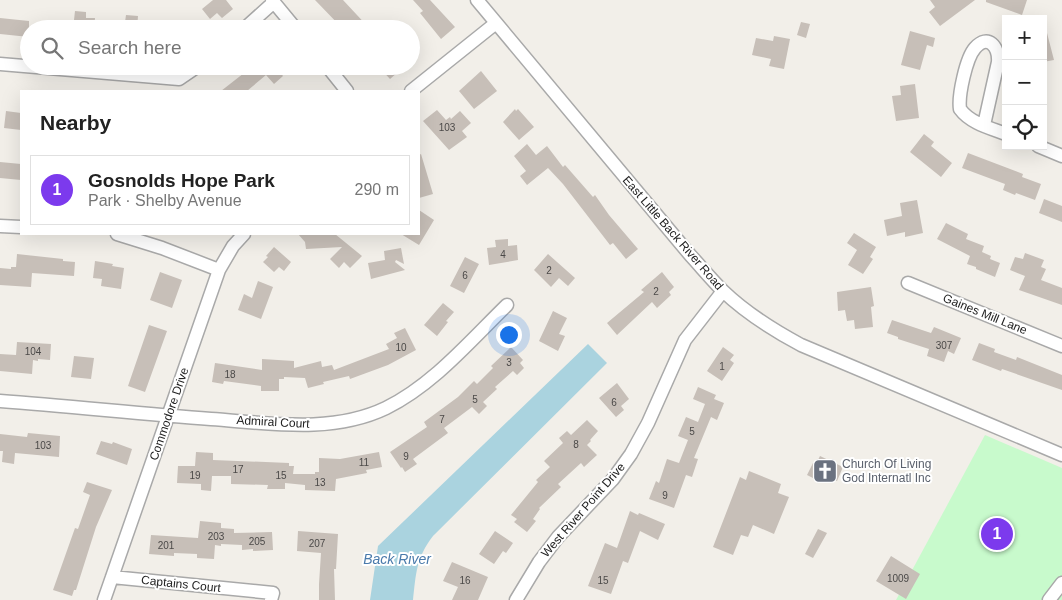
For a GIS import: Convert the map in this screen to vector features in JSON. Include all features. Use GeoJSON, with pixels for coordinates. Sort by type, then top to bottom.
{"type":"FeatureCollection","features":[{"type":"Feature","properties":{"kind":"street","name":"East Little Back River Road"},"geometry":{"type":"LineString","coordinates":[[477,0],[691,256],[723,291],[746,311],[801,345],[1062,455]]}},
{"type":"Feature","properties":{"kind":"street"},"geometry":{"type":"LineString","coordinates":[[253,20],[273,1],[289,20]]}},
{"type":"Feature","properties":{"kind":"street"},"geometry":{"type":"LineString","coordinates":[[412,90],[496,23]]}},
{"type":"Feature","properties":{"kind":"street"},"geometry":{"type":"LineString","coordinates":[[984,125],[999,54],[996,47],[989,42],[982,42],[970,54],[959,98],[960,110],[984,125],[1002,132]]}},
{"type":"Feature","properties":{"kind":"street"},"geometry":{"type":"LineString","coordinates":[[0,64],[20,66]]}},
{"type":"Feature","properties":{"kind":"street"},"geometry":{"type":"LineString","coordinates":[[131,75],[179,79],[185,75]]}},
{"type":"Feature","properties":{"kind":"street"},"geometry":{"type":"LineString","coordinates":[[335,75],[347,90]]}},
{"type":"Feature","properties":{"kind":"street"},"geometry":{"type":"LineString","coordinates":[[1047,150],[1062,156]]}},
{"type":"Feature","properties":{"kind":"street"},"geometry":{"type":"LineString","coordinates":[[0,226],[20,227]]}},
{"type":"Feature","properties":{"kind":"street"},"geometry":{"type":"LineString","coordinates":[[120,235],[219,270]]}},
{"type":"Feature","properties":{"kind":"street","name":"Commodore Drive"},"geometry":{"type":"LineString","coordinates":[[104,600],[219,270],[233,246],[243,235]]}},
{"type":"Feature","properties":{"kind":"street","name":"Gaines Mill Lane"},"geometry":{"type":"LineString","coordinates":[[908,283],[1062,346]]}},
{"type":"Feature","properties":{"kind":"street","name":"West River Point Drive"},"geometry":{"type":"LineString","coordinates":[[516,600],[539,562],[558,537],[613,479],[631,454],[648,423],[685,340],[723,291]]}},
{"type":"Feature","properties":{"kind":"street","name":"Admiral Court"},"geometry":{"type":"LineString","coordinates":[[0,401],[168,416],[323,425],[354,419],[386,408],[433,376],[507,305]]}},
{"type":"Feature","properties":{"kind":"street","name":"Captains Court"},"geometry":{"type":"LineString","coordinates":[[112,577],[273,593],[271,600]]}},
{"type":"Feature","properties":{"kind":"street"},"geometry":{"type":"LineString","coordinates":[[1054,598],[1062,583]]}},
{"type":"Feature","properties":{"kind":"green space"},"geometry":{"type":"Polygon","coordinates":[[[985,435],[1062,468],[1062,600],[896,600],[985,435]]]}},
{"type":"Feature","properties":{"kind":"water","name":"Back River"},"geometry":{"type":"Polygon","coordinates":[[[588,344],[607,363],[433,536],[420,559],[413,600],[370,600],[378,546],[588,344]]]}},
{"type":"Feature","properties":{"kind":"building"},"geometry":{"type":"Polygon","coordinates":[[[213,0],[226,0],[233,9],[222,18],[217,13],[210,19],[202,9],[213,0]]]}},
{"type":"Feature","properties":{"kind":"building"},"geometry":{"type":"Polygon","coordinates":[[[315,0],[343,0],[362,20],[334,20],[315,0]]]}},
{"type":"Feature","properties":{"kind":"building"},"geometry":{"type":"Polygon","coordinates":[[[413,0],[430,0],[455,27],[441,39],[420,13],[423,11],[413,0]]]}},
{"type":"Feature","properties":{"kind":"building"},"geometry":{"type":"Polygon","coordinates":[[[930,0],[975,0],[940,26],[929,12],[935,7],[930,0]]]}},
{"type":"Feature","properties":{"kind":"building"},"geometry":{"type":"Polygon","coordinates":[[[986,0],[1027,0],[1022,15],[986,2],[986,0]]]}},
{"type":"Feature","properties":{"kind":"building"},"geometry":{"type":"Polygon","coordinates":[[[75,11],[86,12],[86,18],[95,18],[95,20],[74,20],[75,11]]]}},
{"type":"Feature","properties":{"kind":"building"},"geometry":{"type":"Polygon","coordinates":[[[126,15],[138,16],[138,20],[125,20],[126,15]]]}},
{"type":"Feature","properties":{"kind":"building"},"geometry":{"type":"Polygon","coordinates":[[[0,18],[20,20],[20,36],[0,34],[0,18]]]}},
{"type":"Feature","properties":{"kind":"building"},"geometry":{"type":"Polygon","coordinates":[[[801,22],[810,24],[806,38],[797,35],[801,22]]]}},
{"type":"Feature","properties":{"kind":"building"},"geometry":{"type":"Polygon","coordinates":[[[910,31],[935,38],[933,47],[927,45],[920,70],[901,65],[910,31]]]}},
{"type":"Feature","properties":{"kind":"building"},"geometry":{"type":"Polygon","coordinates":[[[1047,33],[1054,60],[1047,61],[1047,33]]]}},
{"type":"Feature","properties":{"kind":"building"},"geometry":{"type":"Polygon","coordinates":[[[774,36],[790,39],[784,69],[769,66],[771,59],[752,55],[756,38],[773,41],[774,36]]]}},
{"type":"Feature","properties":{"kind":"building"},"geometry":{"type":"Polygon","coordinates":[[[481,71],[497,91],[474,109],[459,91],[481,71]]]}},
{"type":"Feature","properties":{"kind":"building"},"geometry":{"type":"Polygon","coordinates":[[[241,75],[266,75],[248,90],[222,90],[241,75]]]}},
{"type":"Feature","properties":{"kind":"building"},"geometry":{"type":"Polygon","coordinates":[[[266,75],[282,75],[283,76],[274,84],[266,75]]]}},
{"type":"Feature","properties":{"kind":"building"},"geometry":{"type":"Polygon","coordinates":[[[386,75],[395,75],[390,79],[386,75]]]}},
{"type":"Feature","properties":{"kind":"building"},"geometry":{"type":"Polygon","coordinates":[[[915,84],[919,118],[896,121],[892,96],[901,95],[900,86],[915,84]]]}},
{"type":"Feature","properties":{"kind":"building"},"geometry":{"type":"Polygon","coordinates":[[[515,109],[516,111],[518,109],[534,127],[519,140],[503,122],[515,109]]]}},
{"type":"Feature","properties":{"kind":"building"},"geometry":{"type":"Polygon","coordinates":[[[437,110],[446,120],[450,117],[451,119],[460,111],[471,123],[462,131],[467,137],[449,150],[423,121],[437,110]]]}},
{"type":"Feature","properties":{"kind":"building"},"geometry":{"type":"Polygon","coordinates":[[[6,111],[20,113],[20,130],[4,128],[6,111]]]}},
{"type":"Feature","properties":{"kind":"building"},"geometry":{"type":"Polygon","coordinates":[[[924,134],[934,142],[931,146],[952,163],[941,177],[910,152],[924,134]]]}},
{"type":"Feature","properties":{"kind":"building"},"geometry":{"type":"Polygon","coordinates":[[[527,144],[536,155],[547,146],[563,167],[565,165],[593,197],[595,195],[609,215],[638,249],[626,259],[613,243],[610,245],[563,184],[548,168],[527,185],[520,176],[526,171],[514,156],[527,144]]]}},
{"type":"Feature","properties":{"kind":"building"},"geometry":{"type":"Polygon","coordinates":[[[968,153],[1023,174],[1022,177],[1041,184],[1035,200],[1003,190],[1005,184],[962,168],[968,153]]]}},
{"type":"Feature","properties":{"kind":"building"},"geometry":{"type":"Polygon","coordinates":[[[420,154],[433,194],[420,198],[420,154]]]}},
{"type":"Feature","properties":{"kind":"building"},"geometry":{"type":"Polygon","coordinates":[[[0,162],[20,164],[20,180],[0,178],[0,162]]]}},
{"type":"Feature","properties":{"kind":"building"},"geometry":{"type":"Polygon","coordinates":[[[1044,199],[1062,206],[1062,222],[1039,213],[1044,199]]]}},
{"type":"Feature","properties":{"kind":"building"},"geometry":{"type":"Polygon","coordinates":[[[917,200],[923,233],[905,237],[905,232],[887,236],[884,220],[902,216],[900,203],[917,200]]]}},
{"type":"Feature","properties":{"kind":"building"},"geometry":{"type":"Polygon","coordinates":[[[420,211],[434,220],[419,245],[403,235],[420,235],[420,211]]]}},
{"type":"Feature","properties":{"kind":"building"},"geometry":{"type":"Polygon","coordinates":[[[946,223],[968,234],[966,239],[984,246],[982,252],[991,256],[990,259],[1000,263],[995,277],[967,264],[970,256],[937,239],[946,223]]]}},
{"type":"Feature","properties":{"kind":"building"},"geometry":{"type":"Polygon","coordinates":[[[854,233],[876,247],[870,257],[873,259],[863,274],[848,265],[857,250],[847,243],[854,233]]]}},
{"type":"Feature","properties":{"kind":"building"},"geometry":{"type":"Polygon","coordinates":[[[299,235],[336,235],[362,256],[350,268],[344,262],[339,268],[330,259],[342,247],[306,249],[305,242],[299,235]]]}},
{"type":"Feature","properties":{"kind":"building"},"geometry":{"type":"Polygon","coordinates":[[[508,239],[508,246],[517,245],[518,260],[489,265],[487,248],[496,247],[495,240],[508,239]]]}},
{"type":"Feature","properties":{"kind":"building"},"geometry":{"type":"Polygon","coordinates":[[[274,247],[291,262],[284,271],[279,267],[274,272],[263,262],[274,247]]]}},
{"type":"Feature","properties":{"kind":"building"},"geometry":{"type":"Polygon","coordinates":[[[401,248],[404,264],[396,260],[395,262],[405,270],[371,279],[368,263],[385,260],[384,251],[401,248]]]}},
{"type":"Feature","properties":{"kind":"building"},"geometry":{"type":"Polygon","coordinates":[[[1025,253],[1044,260],[1041,267],[1046,269],[1041,280],[1062,288],[1062,305],[1019,290],[1025,276],[1010,270],[1015,257],[1023,259],[1025,253]]]}},
{"type":"Feature","properties":{"kind":"building"},"geometry":{"type":"Polygon","coordinates":[[[17,254],[75,262],[74,276],[32,273],[31,287],[0,285],[0,268],[11,269],[11,267],[16,267],[17,254]]]}},
{"type":"Feature","properties":{"kind":"building"},"geometry":{"type":"Polygon","coordinates":[[[548,254],[575,278],[568,286],[559,278],[551,287],[534,270],[548,254]]]}},
{"type":"Feature","properties":{"kind":"building"},"geometry":{"type":"Polygon","coordinates":[[[465,257],[479,264],[464,293],[450,286],[465,257]]]}},
{"type":"Feature","properties":{"kind":"building"},"geometry":{"type":"Polygon","coordinates":[[[95,261],[124,268],[121,289],[101,286],[102,279],[93,278],[95,261]]]}},
{"type":"Feature","properties":{"kind":"building"},"geometry":{"type":"Polygon","coordinates":[[[160,272],[182,280],[172,308],[150,300],[160,272]]]}},
{"type":"Feature","properties":{"kind":"building"},"geometry":{"type":"Polygon","coordinates":[[[662,272],[674,287],[669,292],[671,295],[657,308],[652,302],[617,335],[607,323],[644,292],[641,290],[662,272]]]}},
{"type":"Feature","properties":{"kind":"building"},"geometry":{"type":"Polygon","coordinates":[[[258,281],[273,287],[261,319],[238,310],[244,294],[252,298],[258,281]]]}},
{"type":"Feature","properties":{"kind":"building"},"geometry":{"type":"Polygon","coordinates":[[[871,287],[874,306],[871,307],[873,327],[855,329],[854,320],[847,321],[845,310],[838,311],[837,292],[871,287]]]}},
{"type":"Feature","properties":{"kind":"building"},"geometry":{"type":"Polygon","coordinates":[[[443,303],[454,312],[437,336],[424,325],[443,303]]]}},
{"type":"Feature","properties":{"kind":"building"},"geometry":{"type":"Polygon","coordinates":[[[553,311],[567,318],[559,334],[565,336],[558,351],[539,341],[553,311]]]}},
{"type":"Feature","properties":{"kind":"building"},"geometry":{"type":"Polygon","coordinates":[[[892,320],[931,333],[934,327],[961,338],[954,354],[948,351],[944,362],[927,356],[929,349],[898,339],[898,337],[887,333],[892,320]]]}},
{"type":"Feature","properties":{"kind":"building"},"geometry":{"type":"Polygon","coordinates":[[[149,325],[167,331],[145,392],[128,386],[149,325]]]}},
{"type":"Feature","properties":{"kind":"building"},"geometry":{"type":"Polygon","coordinates":[[[405,328],[416,350],[388,365],[350,379],[349,376],[323,382],[324,384],[308,388],[305,378],[284,377],[284,379],[279,379],[279,391],[261,391],[261,386],[224,381],[223,384],[212,382],[215,363],[262,370],[262,359],[294,361],[294,368],[321,361],[322,367],[332,365],[334,370],[389,349],[386,344],[397,338],[394,333],[405,328]]]}},
{"type":"Feature","properties":{"kind":"building"},"geometry":{"type":"Polygon","coordinates":[[[17,342],[51,344],[50,360],[33,360],[32,374],[0,371],[0,354],[16,355],[17,342]]]}},
{"type":"Feature","properties":{"kind":"building"},"geometry":{"type":"Polygon","coordinates":[[[979,343],[995,349],[994,352],[1016,360],[1017,357],[1062,375],[1062,390],[972,360],[979,343]]]}},
{"type":"Feature","properties":{"kind":"building"},"geometry":{"type":"Polygon","coordinates":[[[511,347],[523,360],[520,363],[524,368],[517,375],[513,371],[495,387],[497,389],[483,402],[487,406],[479,414],[472,407],[444,428],[448,433],[413,459],[417,464],[405,472],[390,452],[427,427],[424,422],[458,397],[474,381],[477,384],[493,368],[491,366],[511,347]]]}},
{"type":"Feature","properties":{"kind":"building"},"geometry":{"type":"Polygon","coordinates":[[[723,347],[734,355],[730,360],[734,363],[722,381],[707,371],[723,347]]]}},
{"type":"Feature","properties":{"kind":"building"},"geometry":{"type":"Polygon","coordinates":[[[74,356],[94,358],[91,379],[71,377],[74,356]]]}},
{"type":"Feature","properties":{"kind":"building"},"geometry":{"type":"Polygon","coordinates":[[[617,383],[629,399],[621,406],[624,410],[616,417],[599,398],[617,383]]]}},
{"type":"Feature","properties":{"kind":"building"},"geometry":{"type":"Polygon","coordinates":[[[698,387],[716,395],[714,399],[724,403],[717,420],[711,417],[694,458],[698,459],[692,477],[686,475],[674,508],[649,499],[656,481],[659,483],[667,459],[679,463],[688,440],[678,436],[686,417],[698,422],[705,404],[693,399],[698,387]]]}},
{"type":"Feature","properties":{"kind":"building"},"geometry":{"type":"Polygon","coordinates":[[[587,420],[598,431],[587,445],[597,455],[584,467],[581,463],[558,484],[561,487],[539,508],[533,519],[536,521],[527,532],[514,522],[517,519],[511,515],[538,482],[536,480],[550,467],[544,461],[563,443],[559,438],[567,431],[571,435],[587,420]]]}},
{"type":"Feature","properties":{"kind":"building"},"geometry":{"type":"Polygon","coordinates":[[[28,433],[60,436],[59,457],[15,453],[14,464],[2,462],[3,451],[0,451],[0,434],[27,437],[28,433]]]}},
{"type":"Feature","properties":{"kind":"building"},"geometry":{"type":"Polygon","coordinates":[[[101,441],[112,444],[113,442],[132,449],[127,465],[96,454],[101,441]]]}},
{"type":"Feature","properties":{"kind":"building"},"geometry":{"type":"Polygon","coordinates":[[[196,452],[213,453],[213,460],[289,463],[289,466],[294,466],[293,474],[315,474],[315,472],[319,472],[319,458],[340,459],[379,452],[382,467],[366,470],[367,473],[336,479],[335,491],[305,490],[305,485],[285,483],[285,489],[267,489],[268,485],[231,484],[231,476],[212,476],[211,491],[201,490],[201,484],[177,483],[178,466],[195,466],[196,452]]]}},
{"type":"Feature","properties":{"kind":"building","name":"Church Of Living God Internatl Inc"},"geometry":{"type":"Polygon","coordinates":[[[820,456],[843,467],[837,481],[826,476],[823,483],[807,475],[813,463],[816,464],[820,456]]]}},
{"type":"Feature","properties":{"kind":"building"},"geometry":{"type":"Polygon","coordinates":[[[749,471],[781,484],[778,493],[789,497],[774,534],[753,525],[748,537],[741,535],[733,555],[713,547],[740,477],[746,480],[749,471]]]}},
{"type":"Feature","properties":{"kind":"building"},"geometry":{"type":"Polygon","coordinates":[[[87,482],[112,490],[96,527],[76,590],[74,590],[72,596],[53,590],[75,528],[78,529],[90,495],[83,492],[87,482]]]}},
{"type":"Feature","properties":{"kind":"building"},"geometry":{"type":"Polygon","coordinates":[[[630,511],[665,524],[658,540],[640,531],[628,563],[623,561],[611,594],[588,586],[605,543],[617,548],[630,511]]]}},
{"type":"Feature","properties":{"kind":"building"},"geometry":{"type":"Polygon","coordinates":[[[200,521],[221,523],[221,528],[234,529],[234,533],[272,532],[273,550],[242,550],[242,545],[221,544],[221,546],[215,545],[214,559],[197,558],[197,554],[174,553],[174,556],[149,554],[151,535],[198,538],[200,521]]]}},
{"type":"Feature","properties":{"kind":"building"},"geometry":{"type":"Polygon","coordinates":[[[818,529],[827,533],[813,558],[805,554],[818,529]]]}},
{"type":"Feature","properties":{"kind":"building"},"geometry":{"type":"Polygon","coordinates":[[[298,531],[338,534],[336,569],[334,569],[335,600],[319,600],[321,553],[297,551],[298,531]]]}},
{"type":"Feature","properties":{"kind":"building"},"geometry":{"type":"Polygon","coordinates":[[[495,531],[513,543],[506,553],[503,551],[494,564],[479,554],[495,531]]]}},
{"type":"Feature","properties":{"kind":"building"},"geometry":{"type":"Polygon","coordinates":[[[891,556],[920,574],[906,599],[876,581],[891,556]]]}},
{"type":"Feature","properties":{"kind":"building"},"geometry":{"type":"Polygon","coordinates":[[[452,562],[488,577],[478,600],[452,600],[458,587],[443,581],[452,562]]]}},
{"type":"Feature","properties":{"kind":"place","name":"Church Of Living God Internatl Inc"},"geometry":{"type":"Point","coordinates":[825,471]}},
{"type":"Feature","properties":{"kind":"place","name":"Gosnolds Hope Park"},"geometry":{"type":"Point","coordinates":[997,534]}}]}
